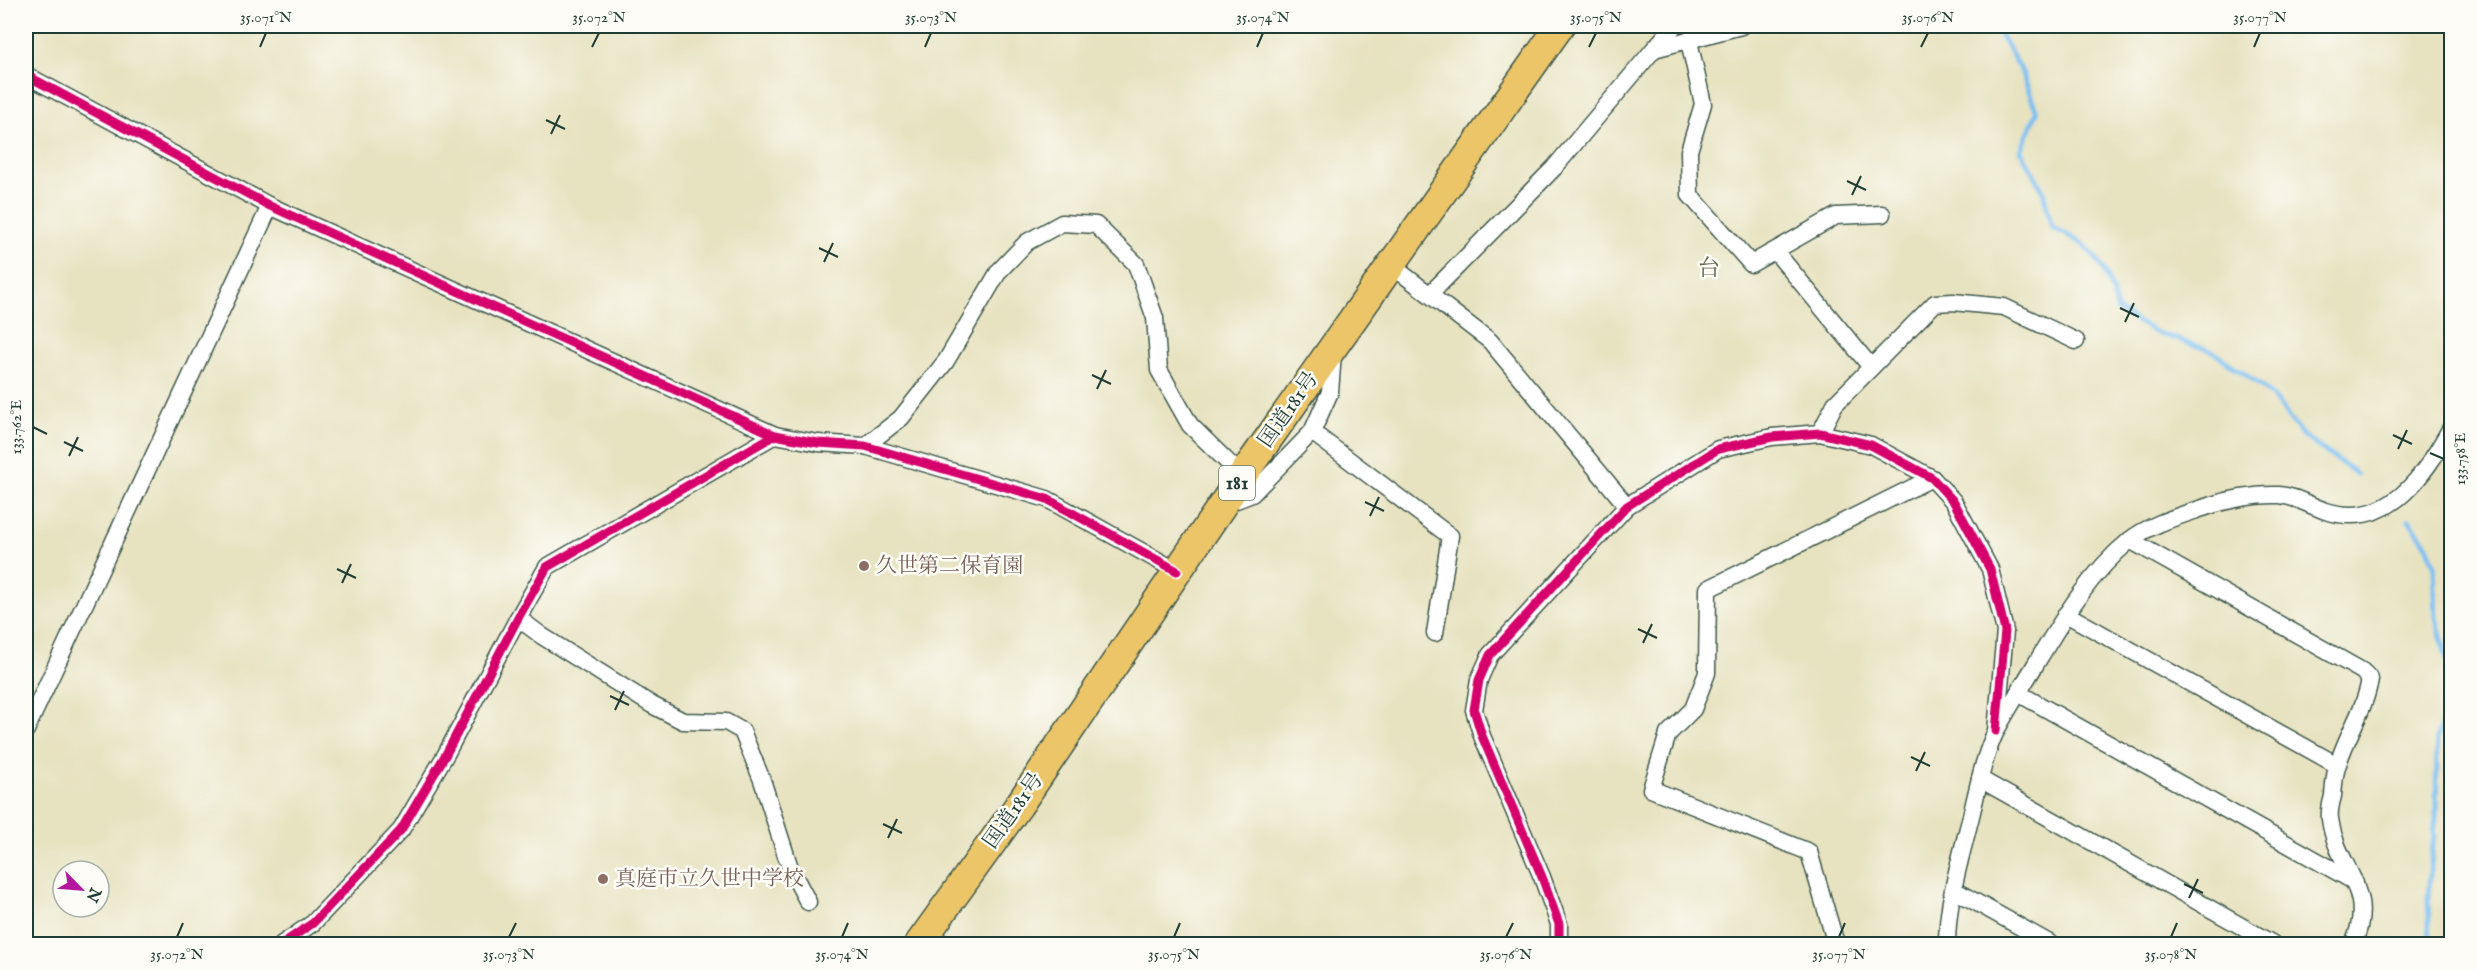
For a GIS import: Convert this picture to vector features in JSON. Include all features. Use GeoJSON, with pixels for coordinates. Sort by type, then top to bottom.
{"type":"FeatureCollection","features":[{"type":"Feature","properties":{"kind":"highway","name":"国道181号"},"geometry":{"type":"LineString","coordinates":[[919,945],[1019,805],[1242,476],[1560,26]]}},
{"type":"Feature","properties":{"kind":"street"},"geometry":{"type":"LineString","coordinates":[[1430,294],[1554,168],[1674,26]]}},
{"type":"Feature","properties":{"kind":"street"},"geometry":{"type":"LineString","coordinates":[[1654,49],[1741,26]]}},
{"type":"Feature","properties":{"kind":"street"},"geometry":{"type":"LineString","coordinates":[[1689,41],[1703,104],[1689,151],[1690,195],[1751,264],[1836,216],[1882,214]]}},
{"type":"Feature","properties":{"kind":"street"},"geometry":{"type":"LineString","coordinates":[[26,75],[270,206],[775,435],[818,443],[865,446],[1047,499],[1177,572]]}},
{"type":"Feature","properties":{"kind":"street"},"geometry":{"type":"LineString","coordinates":[[26,730],[270,206]]}},
{"type":"Feature","properties":{"kind":"street"},"geometry":{"type":"LineString","coordinates":[[865,446],[901,418],[946,361],[999,271],[1027,242],[1062,223],[1095,225],[1136,264],[1155,318],[1159,370],[1184,416],[1190,425],[1242,476]]}},
{"type":"Feature","properties":{"kind":"street"},"geometry":{"type":"LineString","coordinates":[[1775,251],[1871,368]]}},
{"type":"Feature","properties":{"kind":"street"},"geometry":{"type":"LineString","coordinates":[[1391,265],[1490,341],[1627,506]]}},
{"type":"Feature","properties":{"kind":"street"},"geometry":{"type":"LineString","coordinates":[[1820,433],[1835,404],[1935,303],[1953,302],[2004,307],[2076,341]]}},
{"type":"Feature","properties":{"kind":"street"},"geometry":{"type":"LineString","coordinates":[[1222,505],[1252,494],[1312,432],[1330,392],[1333,347]]}},
{"type":"Feature","properties":{"kind":"street"},"geometry":{"type":"LineString","coordinates":[[1947,945],[1954,890],[1980,779],[1996,731],[2066,614],[2092,579],[2130,540],[2154,527],[2205,507],[2238,499],[2279,495],[2305,501],[2325,511],[2352,516],[2380,509],[2410,489],[2435,457],[2451,426]]}},
{"type":"Feature","properties":{"kind":"street"},"geometry":{"type":"LineString","coordinates":[[1312,432],[1450,536],[1435,633]]}},
{"type":"Feature","properties":{"kind":"street"},"geometry":{"type":"LineString","coordinates":[[1559,945],[1559,924],[1542,877],[1482,736],[1474,710],[1479,680],[1491,655],[1627,506],[1718,449],[1772,438],[1820,433],[1871,445],[1932,478],[1954,502],[1990,569],[2005,631],[1996,731]]}},
{"type":"Feature","properties":{"kind":"street"},"geometry":{"type":"LineString","coordinates":[[282,945],[314,922],[401,830],[446,754],[547,567],[775,435]]}},
{"type":"Feature","properties":{"kind":"street"},"geometry":{"type":"LineString","coordinates":[[1836,945],[1809,852],[1651,789],[1668,734],[1693,709],[1707,673],[1708,589],[1932,478]]}},
{"type":"Feature","properties":{"kind":"street"},"geometry":{"type":"LineString","coordinates":[[2130,540],[2362,670],[2370,679],[2367,699],[2337,765],[2329,817],[2341,856],[2355,882],[2361,901],[2361,918],[2353,945]]}},
{"type":"Feature","properties":{"kind":"street"},"geometry":{"type":"LineString","coordinates":[[2066,614],[2337,765]]}},
{"type":"Feature","properties":{"kind":"street"},"geometry":{"type":"LineString","coordinates":[[518,618],[542,636],[652,705],[683,720],[726,722],[742,731],[762,780],[790,868],[808,902]]}},
{"type":"Feature","properties":{"kind":"street"},"geometry":{"type":"LineString","coordinates":[[2018,693],[2355,882]]}},
{"type":"Feature","properties":{"kind":"street"},"geometry":{"type":"LineString","coordinates":[[1980,779],[2274,945]]}},
{"type":"Feature","properties":{"kind":"street"},"geometry":{"type":"LineString","coordinates":[[1954,890],[2051,945]]}},
{"type":"Feature","properties":{"kind":"waterway"},"geometry":{"type":"LineString","coordinates":[[1995,26],[2020,68],[2037,112],[2021,151],[2043,191],[2052,227],[2081,243],[2095,256],[2107,278],[2117,310],[2155,332],[2212,351],[2260,385],[2275,399],[2303,436],[2357,474]]}},
{"type":"Feature","properties":{"kind":"waterway"},"geometry":{"type":"LineString","coordinates":[[2409,520],[2428,547],[2434,565],[2436,617],[2449,668],[2451,688],[2448,707],[2437,737],[2436,821],[2433,831],[2428,896],[2430,944]]}},
{"type":"Feature","properties":{"kind":"cycle path"},"geometry":{"type":"LineString","coordinates":[[26,75],[270,206],[775,435],[818,443],[865,446],[1047,499],[1177,571]]}},
{"type":"Feature","properties":{"kind":"cycle path"},"geometry":{"type":"LineString","coordinates":[[1559,944],[1559,924],[1542,877],[1482,736],[1474,710],[1479,680],[1490,655],[1627,506],[1718,449],[1772,437],[1820,433],[1871,445],[1932,478],[1954,502],[1990,569],[2005,631],[1996,731]]}},
{"type":"Feature","properties":{"kind":"cycle path"},"geometry":{"type":"LineString","coordinates":[[282,944],[313,923],[401,830],[446,754],[547,567],[775,435]]}},
{"type":"Feature","properties":{"kind":"place","name":"久世第二保育園"},"geometry":{"type":"Point","coordinates":[864,566]}},
{"type":"Feature","properties":{"kind":"place","name":"真庭市立久世中学校"},"geometry":{"type":"Point","coordinates":[603,879]}},
{"type":"Feature","properties":{"kind":"district","name":"台"},"geometry":{"type":"Point","coordinates":[1709,269]}}]}
